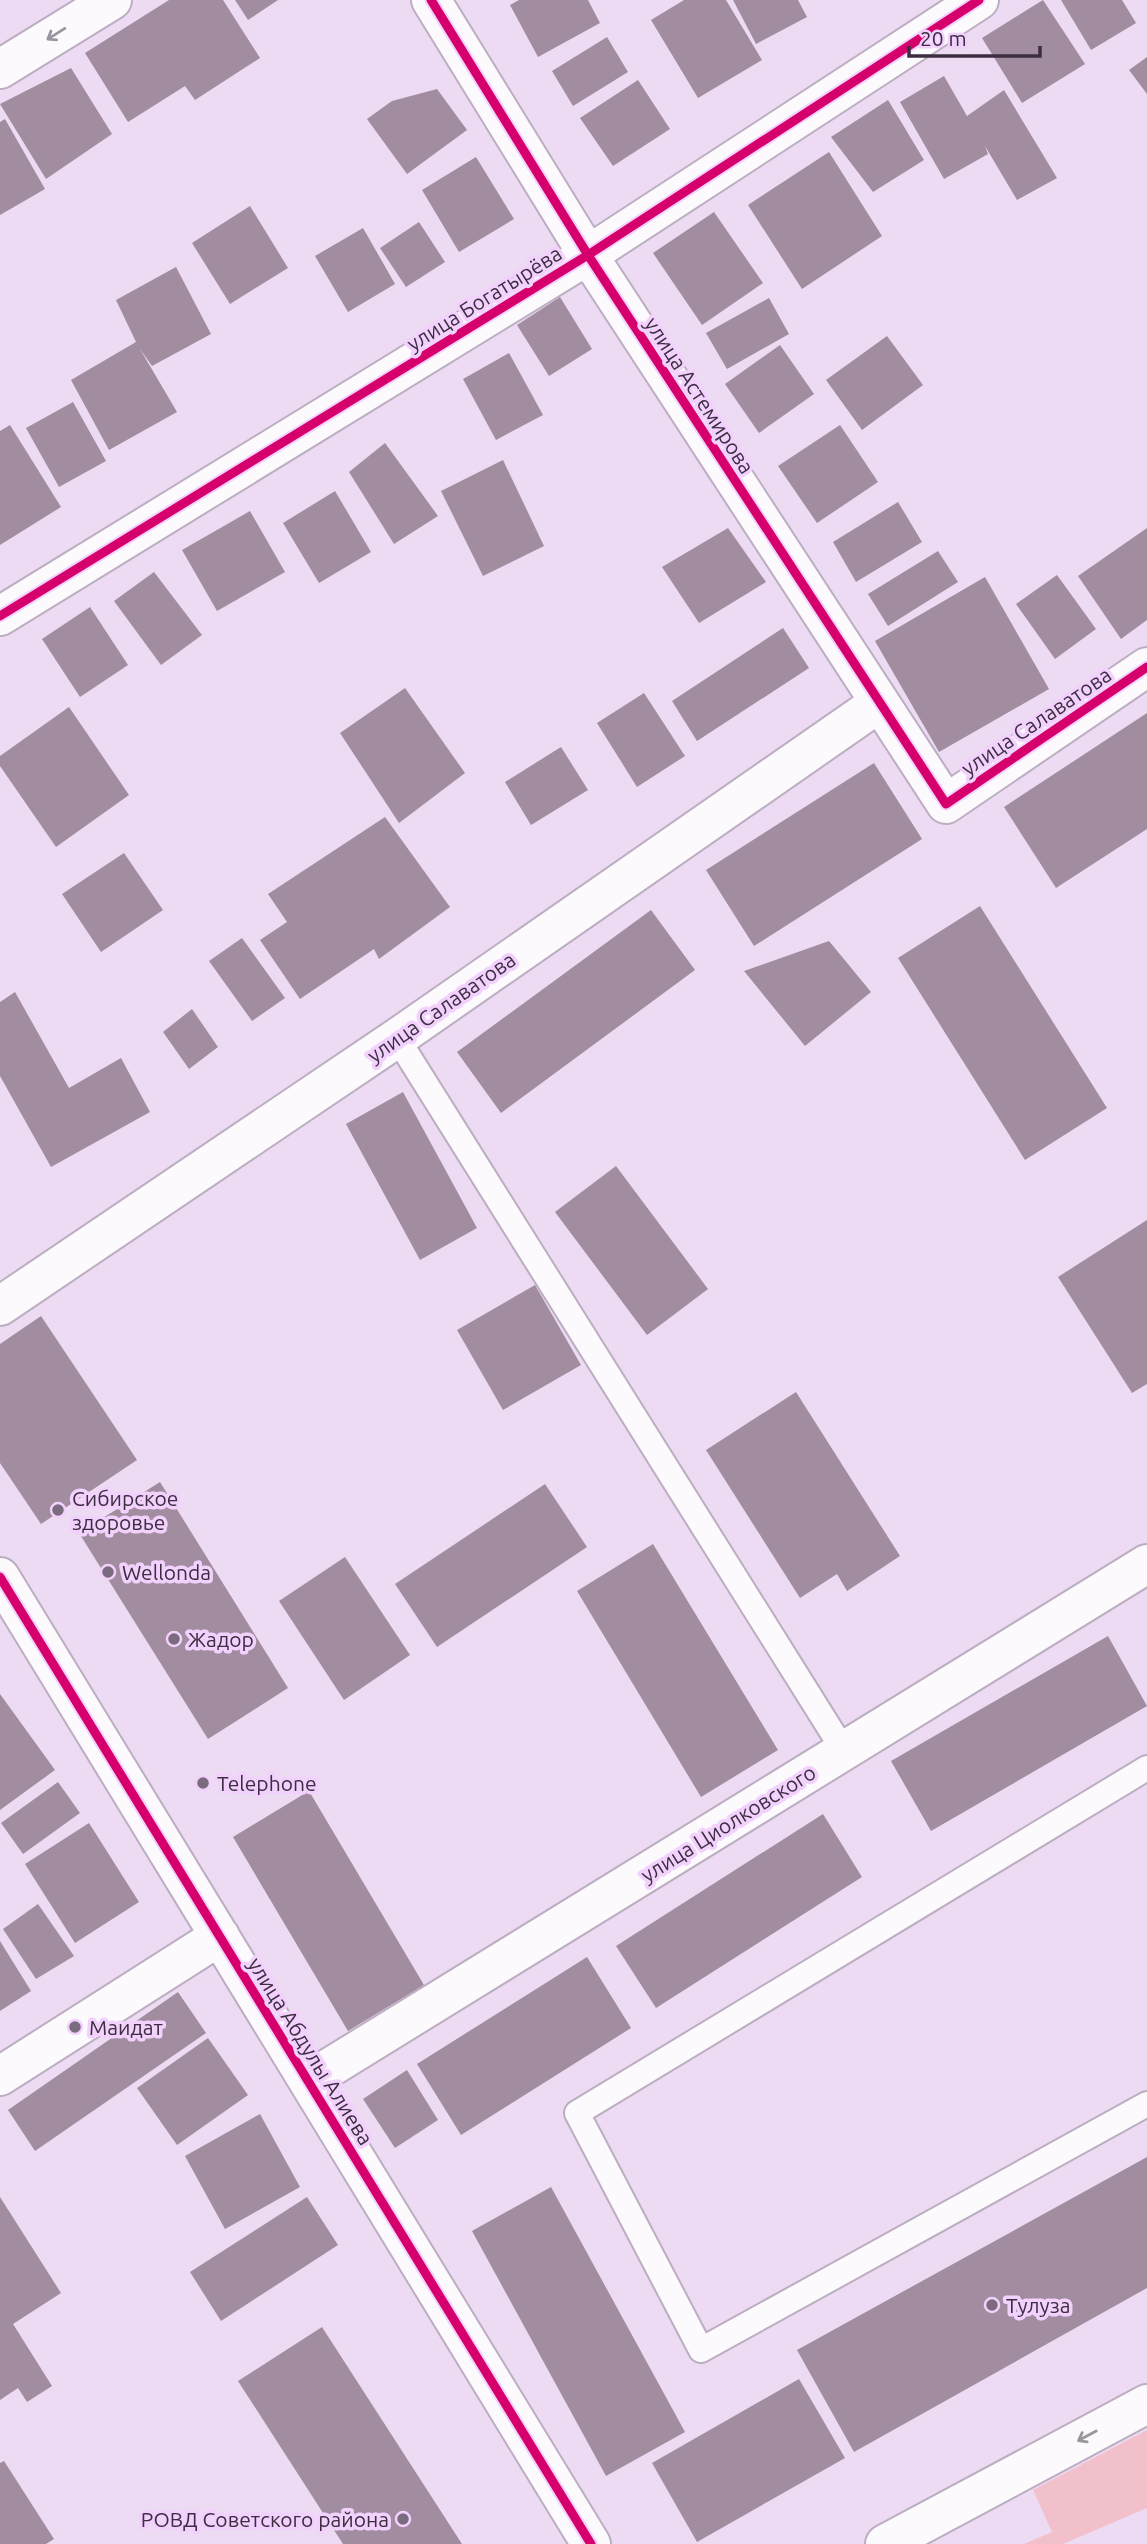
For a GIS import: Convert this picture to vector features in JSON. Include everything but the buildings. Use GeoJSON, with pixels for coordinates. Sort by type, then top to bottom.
{"type":"FeatureCollection","features":[{"type":"Feature","properties":{"kind":"street"},"geometry":{"type":"LineString","coordinates":[[0,69],[112,0]]}},
{"type":"Feature","properties":{"kind":"street","name":"улица Астемирова"},"geometry":{"type":"LineString","coordinates":[[431,0],[588,255],[946,804]]}},
{"type":"Feature","properties":{"kind":"street","name":"улица Богатырёва"},"geometry":{"type":"LineString","coordinates":[[0,616],[588,255],[979,0]]}},
{"type":"Feature","properties":{"kind":"street","name":"улица Салаватова"},"geometry":{"type":"LineString","coordinates":[[946,804],[1147,667]]}},
{"type":"Feature","properties":{"kind":"street","name":"улица Салаватова"},"geometry":{"type":"LineString","coordinates":[[0,1306],[397,1038],[879,703]]}},
{"type":"Feature","properties":{"kind":"street","name":"улица Циолковского"},"geometry":{"type":"LineString","coordinates":[[308,2081],[1147,1564]]}},
{"type":"Feature","properties":{"kind":"street","name":"улица Абдулы Алиева"},"geometry":{"type":"LineString","coordinates":[[0,1577],[591,2544]]}},
{"type":"Feature","properties":{"kind":"street"},"geometry":{"type":"LineString","coordinates":[[0,2076],[220,1936]]}},
{"type":"Feature","properties":{"kind":"street"},"geometry":{"type":"LineString","coordinates":[[885,2544],[1147,2404]]}},
{"type":"Feature","properties":{"kind":"lane"},"geometry":{"type":"LineString","coordinates":[[397,1038],[844,1751]]}},
{"type":"Feature","properties":{"kind":"lane"},"geometry":{"type":"LineString","coordinates":[[1147,1768],[578,2113],[701,2350],[1147,2104]]}},
{"type":"Feature","properties":{"kind":"shaded area"},"geometry":{"type":"Polygon","coordinates":[[[1147,2430],[1147,2508],[1063,2544],[1024,2544],[1052,2532],[1033,2490],[1147,2430]]]}},
{"type":"Feature","properties":{"kind":"cycle path"},"geometry":{"type":"LineString","coordinates":[[431,0],[588,255],[946,804],[1147,667]]}},
{"type":"Feature","properties":{"kind":"cycle path"},"geometry":{"type":"LineString","coordinates":[[0,616],[588,255],[979,0]]}},
{"type":"Feature","properties":{"kind":"cycle path"},"geometry":{"type":"LineString","coordinates":[[0,1577],[591,2544]]}},
{"type":"Feature","properties":{"kind":"place","name":"Сибирское здоровье"},"geometry":{"type":"Point","coordinates":[58,1510]}},
{"type":"Feature","properties":{"kind":"place","name":"Wellonda"},"geometry":{"type":"Point","coordinates":[108,1572]}},
{"type":"Feature","properties":{"kind":"place","name":"Жадор"},"geometry":{"type":"Point","coordinates":[174,1639]}},
{"type":"Feature","properties":{"kind":"place","name":"Telephone"},"geometry":{"type":"Point","coordinates":[203,1783]}},
{"type":"Feature","properties":{"kind":"place","name":"Маидат"},"geometry":{"type":"Point","coordinates":[75,2027]}},
{"type":"Feature","properties":{"kind":"place","name":"Тулуза"},"geometry":{"type":"Point","coordinates":[992,2305]}},
{"type":"Feature","properties":{"kind":"place","name":"РОВД Советского района"},"geometry":{"type":"Point","coordinates":[403,2519]}}]}
